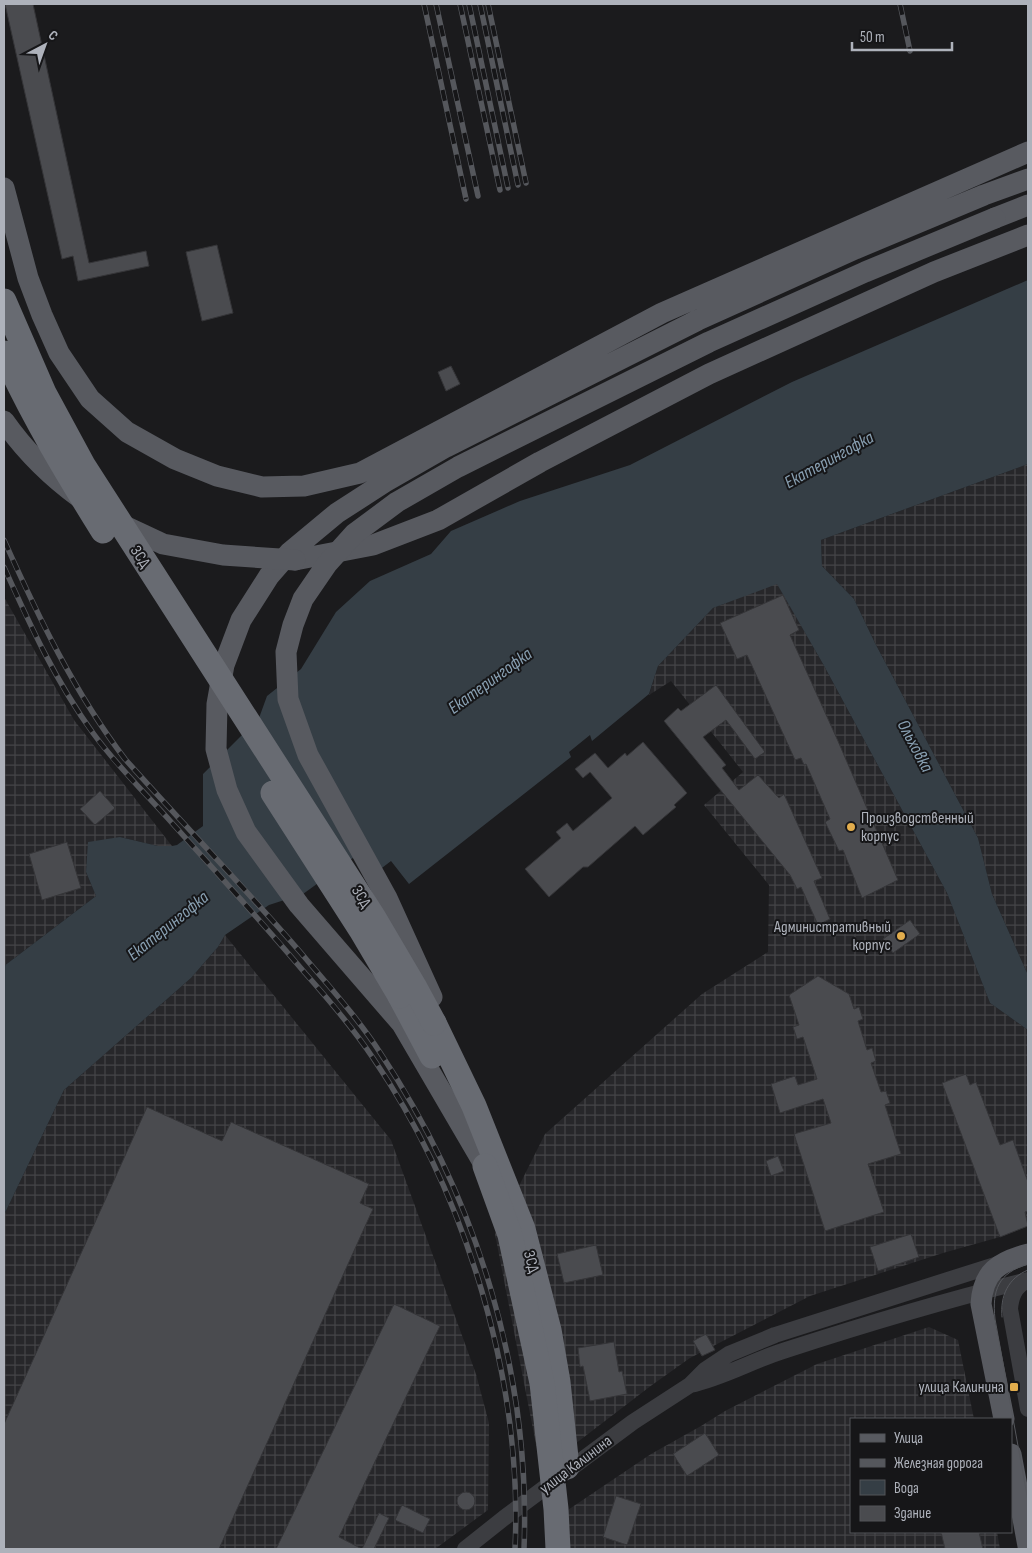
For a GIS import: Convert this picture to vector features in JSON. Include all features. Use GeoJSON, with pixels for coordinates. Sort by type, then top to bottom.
{"type":"FeatureCollection","features":[{"type":"Feature","properties":{"kind":"highway","name":"ЗСД"},"geometry":{"type":"LineString","coordinates":[[4,301],[44,393],[83,465],[379,926],[414,986],[474,1106],[522,1230],[549,1330],[564,1434],[572,1526],[572,1549]]}},
{"type":"Feature","properties":{"kind":"highway","name":"ЗСД"},"geometry":{"type":"LineString","coordinates":[[4,353],[24,396],[65,470],[314,856],[395,988],[445,1080],[485,1166],[510,1235],[542,1383],[556,1509],[558,1549]]}},
{"type":"Feature","properties":{"kind":"main road"},"geometry":{"type":"LineString","coordinates":[[4,188],[28,278],[42,316],[59,352],[90,399],[127,432],[175,459],[192,466],[218,476],[262,487],[304,486],[360,474],[662,313],[1028,152]]}},
{"type":"Feature","properties":{"kind":"main road"},"geometry":{"type":"LineString","coordinates":[[485,1166],[402,1024],[298,905],[246,832],[227,790],[216,749],[217,704],[224,665],[241,620],[269,576],[290,552],[337,513],[384,482],[446,447],[706,316],[855,249],[984,195],[1028,179]]}},
{"type":"Feature","properties":{"kind":"main road"},"geometry":{"type":"LineString","coordinates":[[474,1106],[442,1020],[387,898],[308,755],[288,699],[286,652],[293,625],[303,599],[326,564],[354,534],[397,502],[458,467],[709,342],[865,272],[1028,205]]}},
{"type":"Feature","properties":{"kind":"main road"},"geometry":{"type":"LineString","coordinates":[[4,421],[22,446],[64,485],[110,519],[163,544],[223,555],[295,560],[373,545],[438,520],[540,462],[710,374],[934,272],[1028,235]]}},
{"type":"Feature","properties":{"kind":"main road","name":"улица Калинина"},"geometry":{"type":"LineString","coordinates":[[1005,1261],[1028,1254]]}},
{"type":"Feature","properties":{"kind":"main road"},"geometry":{"type":"LineString","coordinates":[[1004,1418],[981,1304],[996,1286],[995,1269],[1005,1261]]}},
{"type":"Feature","properties":{"kind":"main road"},"geometry":{"type":"LineString","coordinates":[[1012,1459],[1028,1546]]}},
{"type":"Feature","properties":{"kind":"street","name":"улица Калинина"},"geometry":{"type":"LineString","coordinates":[[465,1549],[633,1422],[690,1385],[704,1370],[729,1354],[805,1326],[1005,1261]]}},
{"type":"Feature","properties":{"kind":"street"},"geometry":{"type":"LineString","coordinates":[[965,1274],[978,1274],[996,1286],[1006,1296],[1028,1409]]}},
{"type":"Feature","properties":{"kind":"street","name":"улица Калинина"},"geometry":{"type":"LineString","coordinates":[[690,1385],[709,1381],[766,1357],[938,1302],[996,1286],[1028,1280]]}},
{"type":"Feature","properties":{"kind":"shaded area"},"geometry":{"type":"Polygon","coordinates":[[[1028,464],[1028,975],[992,894],[978,838],[875,643],[854,599],[822,566],[821,540],[1028,464]]]}},
{"type":"Feature","properties":{"kind":"shaded area"},"geometry":{"type":"Polygon","coordinates":[[[777,583],[947,893],[990,1003],[1028,1030],[1028,1226],[1000,1237],[943,1253],[810,1296],[690,1358],[541,1470],[495,1234],[545,1134],[702,994],[768,952],[769,885],[704,805],[743,772],[671,681],[649,695],[658,666],[713,608],[777,583]]]}},
{"type":"Feature","properties":{"kind":"shaded area"},"geometry":{"type":"Polygon","coordinates":[[[4,597],[74,720],[172,846],[158,846],[120,837],[86,872],[96,896],[4,966],[4,597]]]}},
{"type":"Feature","properties":{"kind":"shaded area"},"geometry":{"type":"Polygon","coordinates":[[[225,935],[391,1140],[476,1374],[489,1423],[488,1510],[435,1549],[4,1549],[4,1215],[64,1090],[191,978],[218,947],[225,935]]]}},
{"type":"Feature","properties":{"kind":"shaded area"},"geometry":{"type":"Polygon","coordinates":[[[929,1327],[958,1340],[974,1418],[850,1418],[850,1533],[997,1533],[1000,1549],[546,1549],[550,1522],[651,1454],[725,1411],[817,1364],[929,1327]]]}},
{"type":"Feature","properties":{"kind":"water"},"geometry":{"type":"Polygon","coordinates":[[[1028,280],[1028,464],[821,540],[822,566],[854,599],[875,643],[978,838],[992,894],[1028,975],[1028,1030],[990,1003],[947,893],[823,664],[777,584],[713,608],[658,666],[649,694],[592,741],[590,735],[569,752],[571,757],[409,884],[391,861],[378,871],[357,855],[303,894],[269,905],[225,935],[218,947],[191,978],[64,1090],[4,1215],[4,966],[96,896],[86,872],[88,842],[120,837],[158,846],[172,846],[177,845],[203,826],[203,774],[259,718],[267,696],[301,669],[336,612],[370,581],[431,554],[451,531],[520,501],[630,465],[792,382],[1028,280]]]}},
{"type":"Feature","properties":{"kind":"building"},"geometry":{"type":"Polygon","coordinates":[[[5,4],[33,4],[89,263],[146,251],[149,266],[78,281],[73,256],[62,259],[5,4]]]}},
{"type":"Feature","properties":{"kind":"building"},"geometry":{"type":"Polygon","coordinates":[[[217,245],[233,313],[202,321],[186,252],[217,245]]]}},
{"type":"Feature","properties":{"kind":"building"},"geometry":{"type":"Polygon","coordinates":[[[451,366],[460,384],[446,391],[438,372],[451,366]]]}},
{"type":"Feature","properties":{"kind":"building"},"geometry":{"type":"Polygon","coordinates":[[[783,595],[799,630],[790,635],[898,880],[862,898],[843,850],[839,851],[825,822],[830,819],[806,764],[804,765],[801,758],[795,760],[747,655],[737,659],[720,623],[783,595]]]}},
{"type":"Feature","properties":{"kind":"building"},"geometry":{"type":"Polygon","coordinates":[[[716,685],[765,752],[755,759],[726,720],[703,737],[726,765],[722,768],[739,790],[758,775],[779,798],[784,794],[822,878],[814,881],[830,919],[818,925],[801,887],[797,889],[790,875],[664,721],[678,708],[681,711],[716,685]]]}},
{"type":"Feature","properties":{"kind":"building"},"geometry":{"type":"Polygon","coordinates":[[[643,742],[687,793],[674,805],[676,807],[643,835],[635,826],[588,867],[583,867],[549,897],[525,869],[561,838],[556,832],[567,823],[573,831],[612,798],[590,772],[583,778],[575,769],[595,753],[608,768],[625,753],[627,756],[643,742]]]}},
{"type":"Feature","properties":{"kind":"building"},"geometry":{"type":"Polygon","coordinates":[[[100,791],[115,808],[95,825],[80,809],[100,791]]]}},
{"type":"Feature","properties":{"kind":"building"},"geometry":{"type":"Polygon","coordinates":[[[67,842],[81,888],[42,900],[29,854],[67,842]]]}},
{"type":"Feature","properties":{"kind":"building","name":"Административный корпус"},"geometry":{"type":"Polygon","coordinates":[[[910,920],[920,934],[893,953],[883,939],[910,920]]]}},
{"type":"Feature","properties":{"kind":"building"},"geometry":{"type":"Polygon","coordinates":[[[818,976],[849,994],[854,1009],[859,1007],[863,1019],[858,1021],[867,1050],[872,1048],[876,1061],[871,1063],[881,1092],[886,1091],[890,1103],[885,1105],[901,1154],[868,1164],[884,1212],[825,1231],[794,1134],[831,1123],[823,1099],[780,1113],[771,1084],[795,1076],[798,1085],[817,1079],[803,1037],[797,1039],[793,1027],[799,1025],[789,995],[818,976]]]}},
{"type":"Feature","properties":{"kind":"building"},"geometry":{"type":"Polygon","coordinates":[[[966,1074],[970,1085],[976,1082],[1000,1145],[1013,1140],[1028,1182],[1028,1211],[1025,1212],[1028,1226],[1000,1237],[942,1083],[966,1074]]]}},
{"type":"Feature","properties":{"kind":"building"},"geometry":{"type":"Polygon","coordinates":[[[147,1107],[222,1141],[231,1122],[369,1184],[360,1203],[373,1209],[219,1549],[4,1549],[4,1424],[147,1107]]]}},
{"type":"Feature","properties":{"kind":"building"},"geometry":{"type":"Polygon","coordinates":[[[778,1156],[784,1171],[771,1176],[766,1161],[778,1156]]]}},
{"type":"Feature","properties":{"kind":"building"},"geometry":{"type":"Polygon","coordinates":[[[911,1234],[919,1257],[878,1271],[870,1247],[911,1234]]]}},
{"type":"Feature","properties":{"kind":"building"},"geometry":{"type":"Polygon","coordinates":[[[596,1245],[603,1275],[564,1283],[557,1254],[596,1245]]]}},
{"type":"Feature","properties":{"kind":"building"},"geometry":{"type":"Polygon","coordinates":[[[394,1304],[440,1326],[339,1537],[362,1549],[276,1549],[394,1304]]]}},
{"type":"Feature","properties":{"kind":"building"},"geometry":{"type":"Polygon","coordinates":[[[706,1334],[715,1350],[702,1356],[693,1341],[706,1334]]]}},
{"type":"Feature","properties":{"kind":"building"},"geometry":{"type":"Polygon","coordinates":[[[614,1342],[619,1372],[622,1371],[627,1394],[590,1401],[583,1366],[580,1367],[578,1348],[614,1342]]]}},
{"type":"Feature","properties":{"kind":"building"},"geometry":{"type":"Polygon","coordinates":[[[705,1433],[719,1455],[687,1476],[673,1454],[705,1433]]]}},
{"type":"Feature","properties":{"kind":"building"},"geometry":{"type":"Polygon","coordinates":[[[462,1492],[470,1492],[475,1497],[473,1508],[462,1510],[457,1505],[457,1497],[462,1492]]]}},
{"type":"Feature","properties":{"kind":"building"},"geometry":{"type":"Polygon","coordinates":[[[616,1496],[641,1504],[627,1545],[603,1537],[616,1496]]]}},
{"type":"Feature","properties":{"kind":"building"},"geometry":{"type":"Polygon","coordinates":[[[402,1505],[430,1519],[423,1533],[395,1520],[402,1505]]]}},
{"type":"Feature","properties":{"kind":"building"},"geometry":{"type":"Polygon","coordinates":[[[379,1513],[389,1518],[374,1549],[362,1549],[379,1513]]]}},
{"type":"Feature","properties":{"kind":"building"},"geometry":{"type":"Polygon","coordinates":[[[941,1533],[979,1533],[983,1549],[945,1549],[941,1533]]]}},
{"type":"Feature","properties":{"kind":"tram line"},"geometry":{"type":"LineString","coordinates":[[1028,1264],[1010,1272],[999,1284],[996,1291],[994,1309],[1028,1501]]}},
{"type":"Feature","properties":{"kind":"tram line"},"geometry":{"type":"LineString","coordinates":[[1002,1317],[1002,1302],[1010,1283],[1021,1273],[1028,1270]]}},
{"type":"Feature","properties":{"kind":"railway"},"geometry":{"type":"LineString","coordinates":[[424,4],[466,199]]}},
{"type":"Feature","properties":{"kind":"railway"},"geometry":{"type":"LineString","coordinates":[[436,4],[478,196]]}},
{"type":"Feature","properties":{"kind":"railway"},"geometry":{"type":"LineString","coordinates":[[460,4],[500,190]]}},
{"type":"Feature","properties":{"kind":"railway"},"geometry":{"type":"LineString","coordinates":[[469,4],[508,188]]}},
{"type":"Feature","properties":{"kind":"railway"},"geometry":{"type":"LineString","coordinates":[[480,4],[518,185]]}},
{"type":"Feature","properties":{"kind":"railway"},"geometry":{"type":"LineString","coordinates":[[488,4],[526,183]]}},
{"type":"Feature","properties":{"kind":"railway"},"geometry":{"type":"LineString","coordinates":[[900,4],[910,51]]}},
{"type":"Feature","properties":{"kind":"railway"},"geometry":{"type":"LineString","coordinates":[[4,540],[58,653],[89,707],[125,759],[279,928],[363,1028],[415,1110],[445,1168],[470,1228],[491,1290],[507,1354],[518,1418],[524,1483],[524,1549]]}},
{"type":"Feature","properties":{"kind":"railway"},"geometry":{"type":"LineString","coordinates":[[4,567],[55,673],[93,733],[121,768],[256,916],[340,1014],[373,1058],[406,1112],[436,1169],[461,1230],[482,1293],[498,1357],[509,1421],[515,1486],[515,1549]]}},
{"type":"Feature","properties":{"kind":"place","name":"Производственный корпус"},"geometry":{"type":"Point","coordinates":[851,827]}},
{"type":"Feature","properties":{"kind":"place","name":"Административный корпус"},"geometry":{"type":"Point","coordinates":[901,936]}},
{"type":"Feature","properties":{"kind":"place","name":"улица Калинина"},"geometry":{"type":"Point","coordinates":[1014,1387]}},
{"type":"Feature","properties":{"kind":"water label","name":"Екатерингофка"},"geometry":{"type":"Point","coordinates":[829,460]}},
{"type":"Feature","properties":{"kind":"water label","name":"Екатерингофка"},"geometry":{"type":"Point","coordinates":[490,681]}},
{"type":"Feature","properties":{"kind":"water label","name":"Ольховка"},"geometry":{"type":"Point","coordinates":[915,746]}},
{"type":"Feature","properties":{"kind":"water label","name":"Екатерингофка"},"geometry":{"type":"Point","coordinates":[168,926]}}]}
